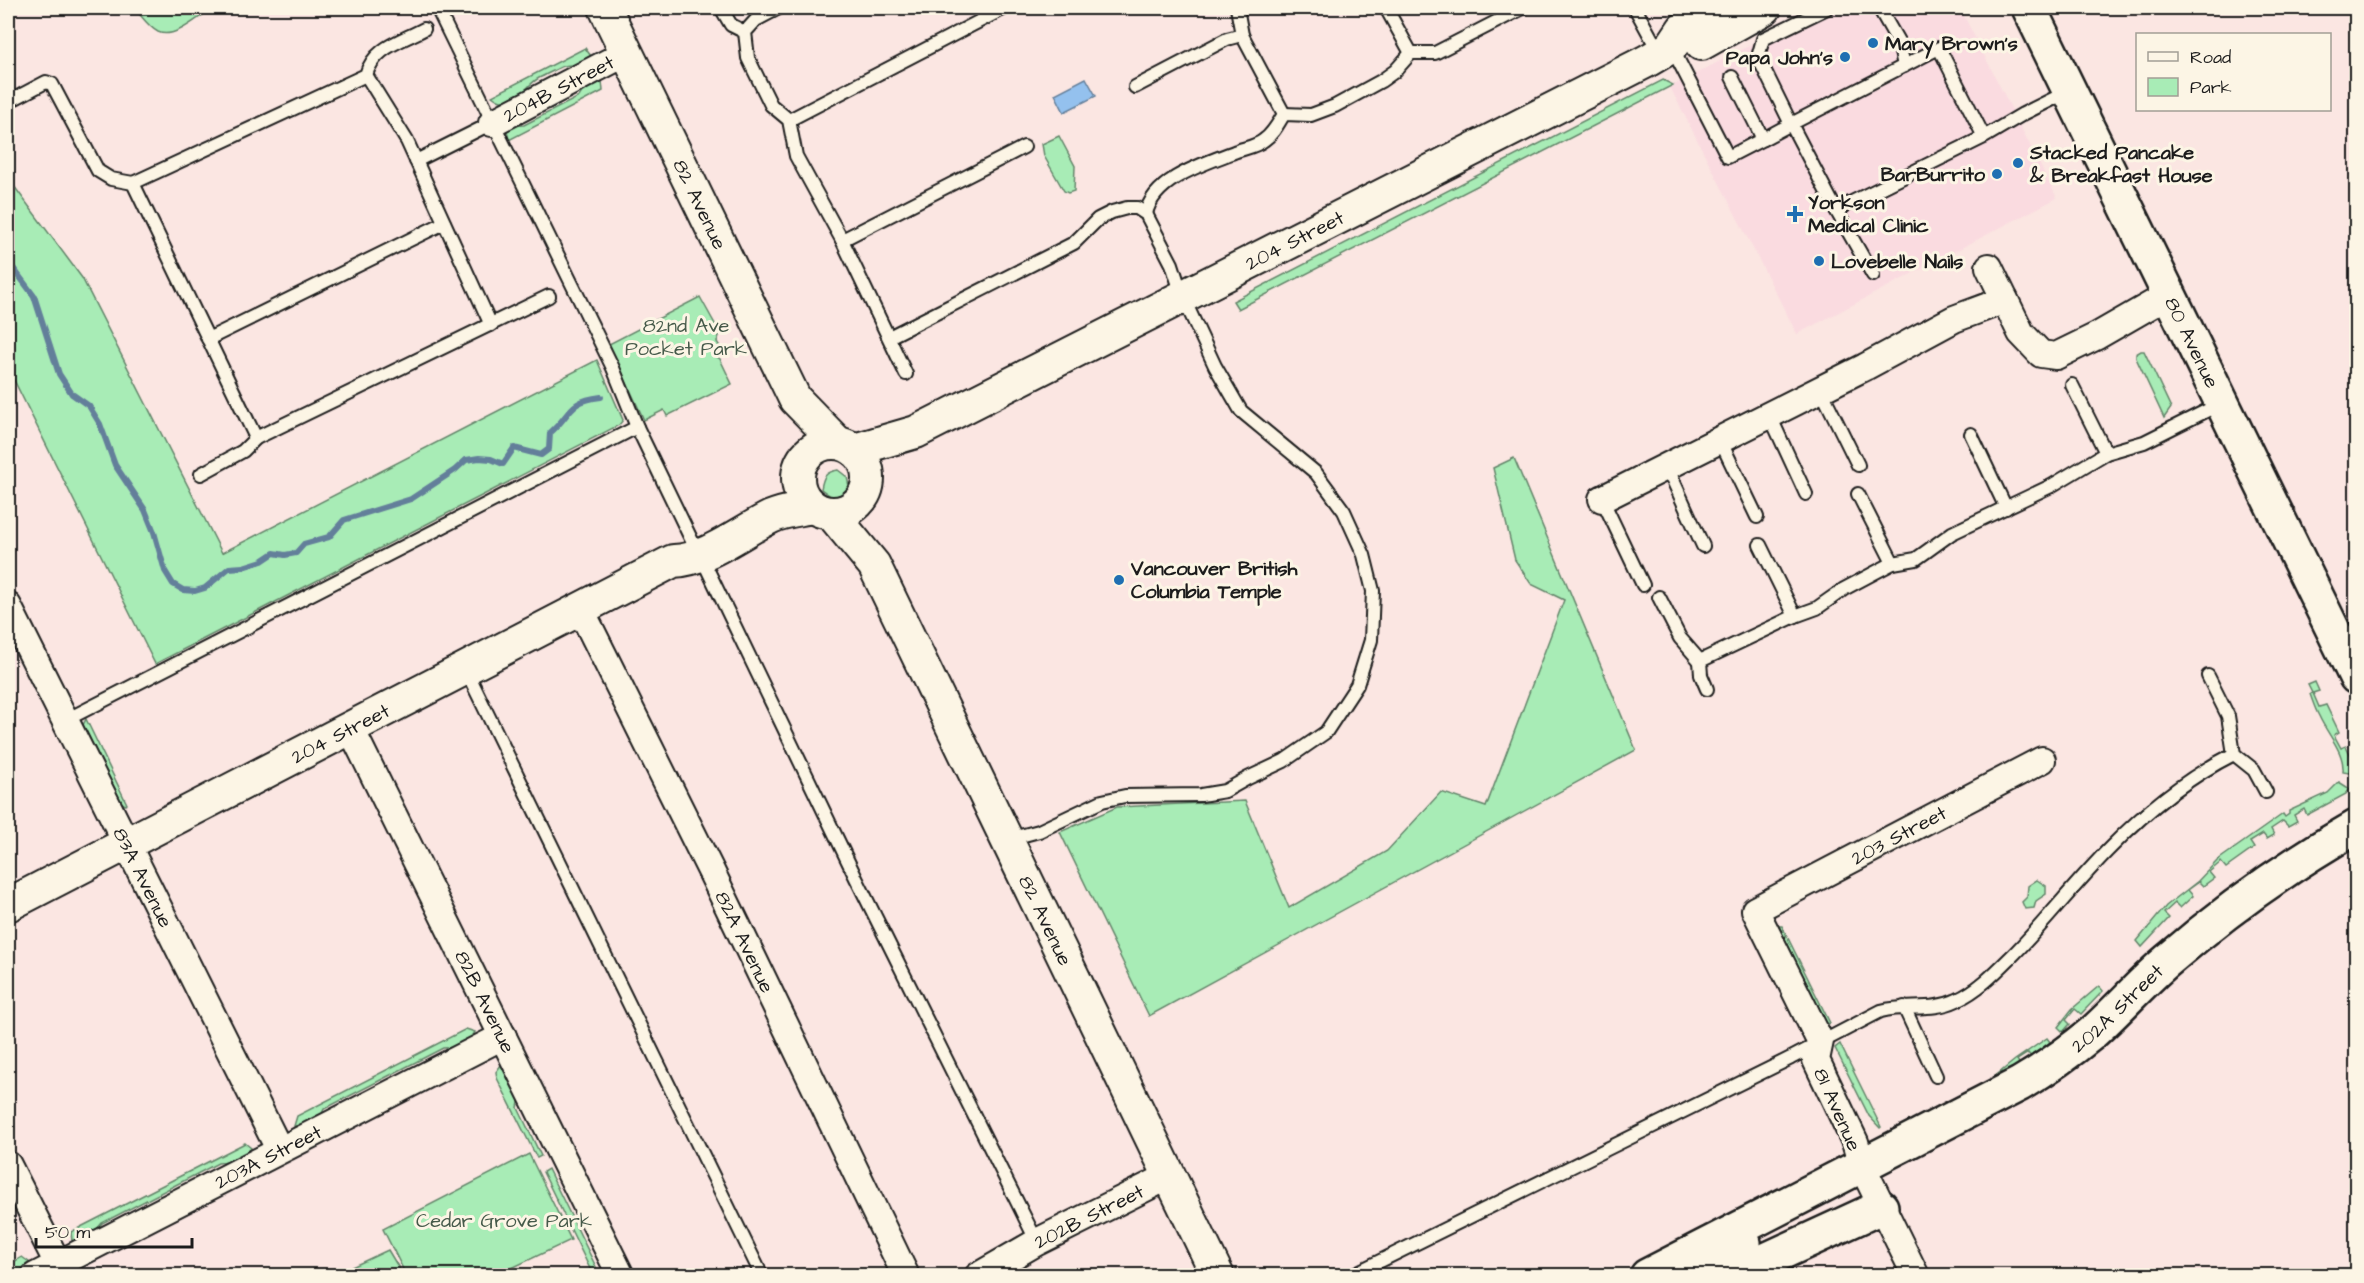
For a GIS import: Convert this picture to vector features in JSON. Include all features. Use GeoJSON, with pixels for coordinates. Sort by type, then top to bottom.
{"type":"FeatureCollection","features":[{"type":"Feature","properties":{"kind":"main road","name":"80 Avenue"},"geometry":{"type":"LineString","coordinates":[[2029,8],[2356,677]]}},
{"type":"Feature","properties":{"kind":"main road","name":"202A Street"},"geometry":{"type":"LineString","coordinates":[[1797,1200],[2020,1084],[2054,1063],[2091,1033],[2207,928],[2282,872],[2356,827]]}},
{"type":"Feature","properties":{"kind":"main road"},"geometry":{"type":"LineString","coordinates":[[1647,1275],[1797,1200]]}},
{"type":"Feature","properties":{"kind":"main road"},"geometry":{"type":"LineString","coordinates":[[1703,1275],[1797,1200]]}},
{"type":"Feature","properties":{"kind":"main road"},"geometry":{"type":"LineString","coordinates":[[1731,1275],[1881,1207]]}},
{"type":"Feature","properties":{"kind":"street","name":"82 Avenue"},"geometry":{"type":"LineString","coordinates":[[605,8],[795,399],[856,466],[874,565],[1218,1275]]}},
{"type":"Feature","properties":{"kind":"street","name":"204 Street"},"geometry":{"type":"LineString","coordinates":[[856,466],[916,432],[1182,295],[1665,50],[1683,29],[1723,8]]}},
{"type":"Feature","properties":{"kind":"street","name":"204 Street"},"geometry":{"type":"LineString","coordinates":[[1665,50],[1693,48],[1765,8]]}},
{"type":"Feature","properties":{"kind":"street","name":"204B Street"},"geometry":{"type":"LineString","coordinates":[[492,123],[626,53]]}},
{"type":"Feature","properties":{"kind":"street"},"geometry":{"type":"LineString","coordinates":[[1989,267],[2021,333],[2041,354],[2056,356],[2097,336],[2170,294]]}},
{"type":"Feature","properties":{"kind":"street"},"geometry":{"type":"LineString","coordinates":[[1602,499],[1821,390],[1954,319],[2005,300]]}},
{"type":"Feature","properties":{"kind":"street","name":"82 Avenue"},"geometry":{"type":"LineString","coordinates":[[795,399],[802,464]]}},
{"type":"Feature","properties":{"kind":"street"},"geometry":{"type":"LineString","coordinates":[[826,443],[856,466],[857,505],[847,511],[822,510],[806,501],[799,490],[802,464],[814,447],[826,443]]}},
{"type":"Feature","properties":{"kind":"street","name":"204 Street"},"geometry":{"type":"LineString","coordinates":[[689,553],[783,489],[802,464]]}},
{"type":"Feature","properties":{"kind":"street","name":"82 Avenue"},"geometry":{"type":"LineString","coordinates":[[822,510],[874,565]]}},
{"type":"Feature","properties":{"kind":"street","name":"204 Street"},"geometry":{"type":"LineString","coordinates":[[8,906],[689,553],[771,517],[822,510]]}},
{"type":"Feature","properties":{"kind":"street","name":"83A Avenue"},"geometry":{"type":"LineString","coordinates":[[8,606],[279,1149]]}},
{"type":"Feature","properties":{"kind":"street","name":"82A Avenue"},"geometry":{"type":"LineString","coordinates":[[581,610],[711,871],[906,1275]]}},
{"type":"Feature","properties":{"kind":"street","name":"82B Avenue"},"geometry":{"type":"LineString","coordinates":[[350,727],[621,1275]]}},
{"type":"Feature","properties":{"kind":"street","name":"203 Street"},"geometry":{"type":"LineString","coordinates":[[1755,909],[2042,760]]}},
{"type":"Feature","properties":{"kind":"street","name":"81 Avenue"},"geometry":{"type":"LineString","coordinates":[[1755,909],[1820,1041],[1816,1060],[1855,1142],[1862,1166],[1881,1207],[1916,1275]]}},
{"type":"Feature","properties":{"kind":"street","name":"203A Street"},"geometry":{"type":"LineString","coordinates":[[35,1275],[503,1036]]}},
{"type":"Feature","properties":{"kind":"street"},"geometry":{"type":"LineString","coordinates":[[8,1165],[58,1264]]}},
{"type":"Feature","properties":{"kind":"street","name":"202B Street"},"geometry":{"type":"LineString","coordinates":[[978,1275],[1037,1242],[1169,1176]]}},
{"type":"Feature","properties":{"kind":"lane"},"geometry":{"type":"LineString","coordinates":[[436,8],[613,368],[689,553],[856,878],[1037,1242]]}},
{"type":"Feature","properties":{"kind":"lane"},"geometry":{"type":"LineString","coordinates":[[721,8],[731,26],[746,32]]}},
{"type":"Feature","properties":{"kind":"lane"},"geometry":{"type":"LineString","coordinates":[[779,8],[756,20],[746,32],[748,58],[771,105],[789,120],[796,156],[842,240],[906,374]]}},
{"type":"Feature","properties":{"kind":"lane"},"geometry":{"type":"LineString","coordinates":[[789,120],[1005,8]]}},
{"type":"Feature","properties":{"kind":"lane"},"geometry":{"type":"LineString","coordinates":[[1237,8],[1242,35],[1284,114]]}},
{"type":"Feature","properties":{"kind":"lane"},"geometry":{"type":"LineString","coordinates":[[1386,8],[1411,54]]}},
{"type":"Feature","properties":{"kind":"lane"},"geometry":{"type":"LineString","coordinates":[[1284,114],[1311,115],[1335,106],[1381,81],[1395,71],[1411,54],[1435,52],[1523,8]]}},
{"type":"Feature","properties":{"kind":"lane"},"geometry":{"type":"LineString","coordinates":[[1635,8],[1665,50],[1728,157],[1939,48],[1984,137]]}},
{"type":"Feature","properties":{"kind":"lane"},"geometry":{"type":"LineString","coordinates":[[1827,8],[1763,39],[1758,57],[1836,210],[1873,275]]}},
{"type":"Feature","properties":{"kind":"lane"},"geometry":{"type":"LineString","coordinates":[[1879,8],[1899,43],[1904,66]]}},
{"type":"Feature","properties":{"kind":"lane"},"geometry":{"type":"LineString","coordinates":[[8,102],[46,82],[52,84],[98,171],[111,179],[133,183],[366,75],[370,62],[379,52],[424,30]]}},
{"type":"Feature","properties":{"kind":"lane"},"geometry":{"type":"LineString","coordinates":[[1135,87],[1227,39],[1242,35]]}},
{"type":"Feature","properties":{"kind":"lane"},"geometry":{"type":"LineString","coordinates":[[366,75],[407,141],[491,325]]}},
{"type":"Feature","properties":{"kind":"lane"},"geometry":{"type":"LineString","coordinates":[[1732,77],[1763,139]]}},
{"type":"Feature","properties":{"kind":"lane"},"geometry":{"type":"LineString","coordinates":[[1836,210],[1984,137],[2068,91]]}},
{"type":"Feature","properties":{"kind":"lane"},"geometry":{"type":"LineString","coordinates":[[1146,214],[1148,205],[1166,182],[1262,142],[1269,137],[1284,114]]}},
{"type":"Feature","properties":{"kind":"lane"},"geometry":{"type":"LineString","coordinates":[[416,161],[492,123]]}},
{"type":"Feature","properties":{"kind":"lane"},"geometry":{"type":"LineString","coordinates":[[842,240],[1024,147]]}},
{"type":"Feature","properties":{"kind":"lane"},"geometry":{"type":"LineString","coordinates":[[133,183],[256,438]]}},
{"type":"Feature","properties":{"kind":"lane"},"geometry":{"type":"LineString","coordinates":[[889,337],[1074,243],[1098,219],[1126,208],[1137,208],[1146,214],[1172,264],[1182,295],[1215,366],[1241,411],[1316,472],[1344,511],[1364,555],[1373,591],[1371,640],[1357,685],[1326,732],[1284,761],[1225,791],[1201,795],[1125,796],[1102,801],[1039,831],[1007,839]]}},
{"type":"Feature","properties":{"kind":"lane"},"geometry":{"type":"LineString","coordinates":[[208,339],[444,223]]}},
{"type":"Feature","properties":{"kind":"lane"},"geometry":{"type":"LineString","coordinates":[[201,474],[243,451],[256,438],[549,296]]}},
{"type":"Feature","properties":{"kind":"lane"},"geometry":{"type":"LineString","coordinates":[[2072,385],[2106,453]]}},
{"type":"Feature","properties":{"kind":"lane"},"geometry":{"type":"LineString","coordinates":[[1821,390],[1858,465]]}},
{"type":"Feature","properties":{"kind":"lane"},"geometry":{"type":"LineString","coordinates":[[1700,661],[1817,608],[1844,589],[1893,564],[1916,559],[1952,533],[2051,486],[2106,453],[2144,442],[2221,403]]}},
{"type":"Feature","properties":{"kind":"lane"},"geometry":{"type":"LineString","coordinates":[[1770,416],[1806,494]]}},
{"type":"Feature","properties":{"kind":"lane"},"geometry":{"type":"LineString","coordinates":[[64,721],[637,427]]}},
{"type":"Feature","properties":{"kind":"lane"},"geometry":{"type":"LineString","coordinates":[[1971,434],[2006,508]]}},
{"type":"Feature","properties":{"kind":"lane"},"geometry":{"type":"LineString","coordinates":[[1720,440],[1757,517]]}},
{"type":"Feature","properties":{"kind":"lane"},"geometry":{"type":"LineString","coordinates":[[1667,467],[1703,546]]}},
{"type":"Feature","properties":{"kind":"lane"},"geometry":{"type":"LineString","coordinates":[[1858,494],[1893,564]]}},
{"type":"Feature","properties":{"kind":"lane"},"geometry":{"type":"LineString","coordinates":[[1602,499],[1643,585]]}},
{"type":"Feature","properties":{"kind":"lane"},"geometry":{"type":"LineString","coordinates":[[1760,545],[1795,616]]}},
{"type":"Feature","properties":{"kind":"lane"},"geometry":{"type":"LineString","coordinates":[[1659,597],[1680,638],[1700,661],[1701,675],[1707,688]]}},
{"type":"Feature","properties":{"kind":"lane"},"geometry":{"type":"LineString","coordinates":[[465,669],[762,1275]]}},
{"type":"Feature","properties":{"kind":"lane"},"geometry":{"type":"LineString","coordinates":[[2208,676],[2228,716],[2234,754],[2254,770],[2266,792]]}},
{"type":"Feature","properties":{"kind":"lane"},"geometry":{"type":"LineString","coordinates":[[1350,1275],[1881,1011],[1904,1007],[1943,1006],[1974,990],[1994,974],[2025,942],[2117,840],[2182,785],[2210,766],[2234,754]]}},
{"type":"Feature","properties":{"kind":"lane"},"geometry":{"type":"LineString","coordinates":[[1904,1007],[1936,1076]]}},
{"type":"Feature","properties":{"kind":"shaded area"},"geometry":{"type":"Polygon","coordinates":[[[1822,8],[1960,8],[2057,198],[1797,334],[1670,87],[1822,8]]]}},
{"type":"Feature","properties":{"kind":"green space"},"geometry":{"type":"Polygon","coordinates":[[[134,8],[213,8],[187,26],[165,34],[151,27],[134,8]]]}},
{"type":"Feature","properties":{"kind":"green space"},"geometry":{"type":"Polygon","coordinates":[[[585,48],[591,56],[588,60],[580,64],[561,67],[539,78],[516,98],[501,101],[492,96],[585,48]]]}},
{"type":"Feature","properties":{"kind":"green space"},"geometry":{"type":"Polygon","coordinates":[[[1663,80],[1673,85],[1238,309],[1233,301],[1663,80]]]}},
{"type":"Feature","properties":{"kind":"green space"},"geometry":{"type":"Polygon","coordinates":[[[602,81],[603,91],[509,140],[506,126],[524,125],[579,97],[585,87],[602,81]]]}},
{"type":"Feature","properties":{"kind":"green space"},"geometry":{"type":"Polygon","coordinates":[[[1059,136],[1075,166],[1074,191],[1068,193],[1064,191],[1044,156],[1042,144],[1059,136]]]}},
{"type":"Feature","properties":{"kind":"green space"},"geometry":{"type":"Polygon","coordinates":[[[8,178],[82,278],[222,553],[597,360],[623,420],[619,425],[155,664],[8,368],[8,178]]]}},
{"type":"Feature","properties":{"kind":"green space","name":"82nd Ave Pocket Park"},"geometry":{"type":"Polygon","coordinates":[[[700,297],[720,333],[717,342],[722,350],[714,355],[720,359],[732,384],[667,416],[664,410],[644,420],[609,344],[700,297]]]}},
{"type":"Feature","properties":{"kind":"green space"},"geometry":{"type":"Polygon","coordinates":[[[2144,351],[2171,408],[2164,418],[2136,358],[2136,354],[2144,351]]]}},
{"type":"Feature","properties":{"kind":"green space"},"geometry":{"type":"Polygon","coordinates":[[[1514,458],[1636,750],[1149,1016],[1060,832],[1117,807],[1245,801],[1289,908],[1387,851],[1441,792],[1486,807],[1564,600],[1531,584],[1515,560],[1493,468],[1514,458]]]}},
{"type":"Feature","properties":{"kind":"green space"},"geometry":{"type":"Polygon","coordinates":[[[838,470],[847,477],[849,486],[841,495],[832,497],[821,489],[827,474],[838,470]]]}},
{"type":"Feature","properties":{"kind":"green space"},"geometry":{"type":"Polygon","coordinates":[[[2315,682],[2319,691],[2313,693],[2319,707],[2326,705],[2339,732],[2334,735],[2341,748],[2346,746],[2354,762],[2355,774],[2343,772],[2338,750],[2316,711],[2308,685],[2315,682]]]}},
{"type":"Feature","properties":{"kind":"green space"},"geometry":{"type":"Polygon","coordinates":[[[86,719],[127,804],[125,805],[118,799],[83,725],[86,719]]]}},
{"type":"Feature","properties":{"kind":"green space"},"geometry":{"type":"Polygon","coordinates":[[[2339,782],[2350,789],[2346,794],[2307,815],[2304,809],[2294,815],[2297,821],[2288,826],[2283,821],[2271,829],[2274,835],[2267,839],[2263,834],[2250,842],[2254,848],[2226,868],[2221,862],[2209,872],[2214,878],[2203,886],[2199,882],[2188,890],[2193,896],[2180,908],[2175,903],[2164,913],[2169,918],[2142,947],[2137,941],[2166,906],[2198,881],[2218,860],[2283,814],[2285,817],[2289,811],[2328,793],[2339,782]]]}},
{"type":"Feature","properties":{"kind":"green space"},"geometry":{"type":"Polygon","coordinates":[[[2037,880],[2046,886],[2046,894],[2036,901],[2034,908],[2025,909],[2022,902],[2027,897],[2028,886],[2037,880]]]}},
{"type":"Feature","properties":{"kind":"green space"},"geometry":{"type":"Polygon","coordinates":[[[1779,926],[1782,926],[1830,1023],[1824,1025],[1779,926]]]}},
{"type":"Feature","properties":{"kind":"green space"},"geometry":{"type":"Polygon","coordinates":[[[2099,986],[2103,991],[2081,1014],[2075,1009],[2066,1020],[2070,1024],[2063,1032],[2058,1027],[2072,1009],[2099,986]]]}},
{"type":"Feature","properties":{"kind":"green space"},"geometry":{"type":"Polygon","coordinates":[[[466,1029],[475,1032],[465,1043],[457,1047],[443,1048],[324,1109],[320,1118],[294,1126],[297,1116],[466,1029]]]}},
{"type":"Feature","properties":{"kind":"green space"},"geometry":{"type":"Polygon","coordinates":[[[2047,1038],[2050,1042],[2032,1058],[2028,1053],[2017,1060],[2021,1066],[1988,1082],[2015,1060],[2047,1038]]]}},
{"type":"Feature","properties":{"kind":"green space"},"geometry":{"type":"Polygon","coordinates":[[[1840,1044],[1880,1128],[1869,1116],[1835,1048],[1840,1044]]]}},
{"type":"Feature","properties":{"kind":"green space"},"geometry":{"type":"Polygon","coordinates":[[[501,1065],[505,1067],[520,1097],[518,1108],[541,1156],[537,1158],[497,1078],[496,1072],[501,1065]]]}},
{"type":"Feature","properties":{"kind":"green space"},"geometry":{"type":"Polygon","coordinates":[[[245,1143],[251,1148],[241,1159],[218,1163],[102,1223],[86,1238],[72,1241],[71,1232],[245,1143]]]}},
{"type":"Feature","properties":{"kind":"green space","name":"Cedar Grove Park"},"geometry":{"type":"Polygon","coordinates":[[[529,1154],[571,1240],[497,1275],[406,1275],[383,1229],[529,1154]]]}},
{"type":"Feature","properties":{"kind":"green space"},"geometry":{"type":"Polygon","coordinates":[[[548,1169],[600,1275],[593,1275],[543,1172],[548,1169]]]}},
{"type":"Feature","properties":{"kind":"green space"},"geometry":{"type":"Polygon","coordinates":[[[388,1250],[403,1275],[334,1275],[339,1273],[388,1250]]]}},
{"type":"Feature","properties":{"kind":"green space"},"geometry":{"type":"Polygon","coordinates":[[[22,1257],[29,1262],[17,1275],[8,1276],[8,1265],[22,1257]]]}},
{"type":"Feature","properties":{"kind":"water"},"geometry":{"type":"Polygon","coordinates":[[[1086,78],[1096,96],[1064,112],[1055,94],[1086,78]]]}},
{"type":"Feature","properties":{"kind":"waterway"},"geometry":{"type":"LineString","coordinates":[[8,261],[34,296],[59,374],[72,394],[89,406],[100,424],[115,465],[145,510],[165,571],[173,584],[183,590],[195,591],[205,588],[229,568],[243,567],[262,561],[274,553],[285,555],[296,553],[304,544],[329,537],[344,520],[411,499],[466,460],[491,459],[503,464],[514,448],[541,455],[549,449],[550,433],[571,409],[582,402],[601,397]]}},
{"type":"Feature","properties":{"kind":"place","name":"Mary Brown's"},"geometry":{"type":"Point","coordinates":[1873,43]}},
{"type":"Feature","properties":{"kind":"place","name":"Papa John's"},"geometry":{"type":"Point","coordinates":[1845,57]}},
{"type":"Feature","properties":{"kind":"place","name":"Stacked Pancake & Breakfast House"},"geometry":{"type":"Point","coordinates":[2018,163]}},
{"type":"Feature","properties":{"kind":"place","name":"BarBurrito"},"geometry":{"type":"Point","coordinates":[1997,174]}},
{"type":"Feature","properties":{"kind":"place","name":"Yorkson Medical Clinic"},"geometry":{"type":"Point","coordinates":[1795,214]}},
{"type":"Feature","properties":{"kind":"place","name":"Lovebelle Nails"},"geometry":{"type":"Point","coordinates":[1819,261]}},
{"type":"Feature","properties":{"kind":"place","name":"Vancouver British Columbia Temple"},"geometry":{"type":"Point","coordinates":[1119,580]}}]}
